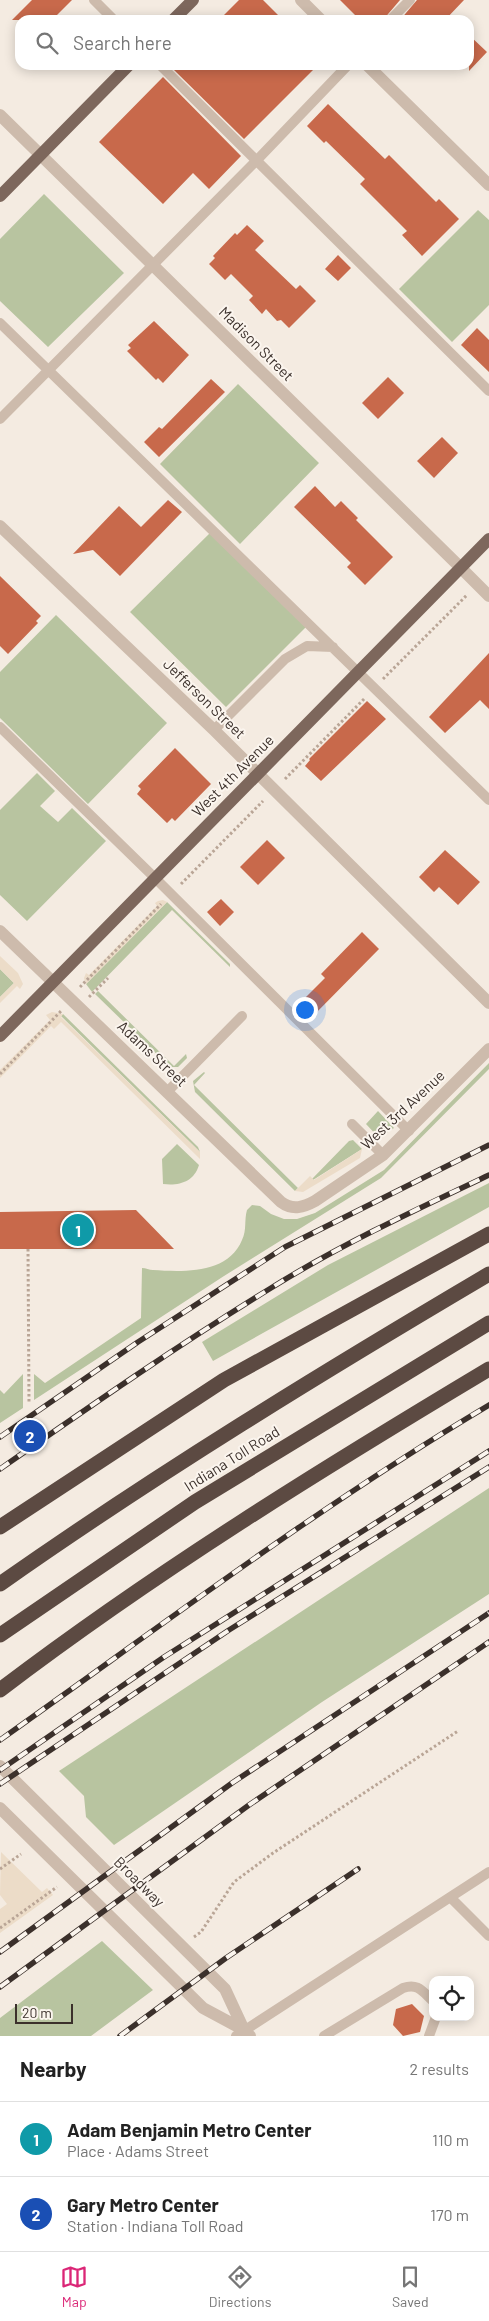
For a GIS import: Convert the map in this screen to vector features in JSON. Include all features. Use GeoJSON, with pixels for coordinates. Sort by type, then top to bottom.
{"type":"FeatureCollection","features":[{"type":"Feature","properties":{"kind":"highway"},"geometry":{"type":"LineString","coordinates":[[0,1527],[224,1380],[489,1234]]}},
{"type":"Feature","properties":{"kind":"highway","name":"Indiana Toll Road"},"geometry":{"type":"LineString","coordinates":[[0,1584],[169,1470],[306,1382],[489,1274]]}},
{"type":"Feature","properties":{"kind":"highway","name":"Indiana Toll Road"},"geometry":{"type":"LineString","coordinates":[[0,1634],[195,1502],[489,1322]]}},
{"type":"Feature","properties":{"kind":"highway"},"geometry":{"type":"LineString","coordinates":[[0,1690],[164,1573],[353,1450],[489,1369]]}},
{"type":"Feature","properties":{"kind":"main road"},"geometry":{"type":"LineString","coordinates":[[178,15],[193,0]]}},
{"type":"Feature","properties":{"kind":"main road"},"geometry":{"type":"LineString","coordinates":[[0,196],[124,70]]}},
{"type":"Feature","properties":{"kind":"main road","name":"West 4th Avenue"},"geometry":{"type":"LineString","coordinates":[[0,1036],[489,539]]}},
{"type":"Feature","properties":{"kind":"street"},"geometry":{"type":"LineString","coordinates":[[301,0],[316,15]]}},
{"type":"Feature","properties":{"kind":"street"},"geometry":{"type":"LineString","coordinates":[[372,70],[489,185]]}},
{"type":"Feature","properties":{"kind":"street","name":"Madison Street"},"geometry":{"type":"LineString","coordinates":[[0,114],[489,596]]}},
{"type":"Feature","properties":{"kind":"street","name":"Jefferson Street"},"geometry":{"type":"LineString","coordinates":[[0,526],[214,730],[489,1003]]}},
{"type":"Feature","properties":{"kind":"street","name":"Adams Street"},"geometry":{"type":"LineString","coordinates":[[0,931],[281,1202]]}},
{"type":"Feature","properties":{"kind":"street","name":"West 3rd Avenue"},"geometry":{"type":"LineString","coordinates":[[281,1202],[290,1207],[306,1206],[383,1155],[489,1049]]}},
{"type":"Feature","properties":{"kind":"street","name":"Broadway"},"geometry":{"type":"LineString","coordinates":[[0,1766],[225,1989],[243,2034]]}},
{"type":"Feature","properties":{"kind":"street"},"geometry":{"type":"LineString","coordinates":[[0,1808],[203,2008],[243,2034]]}},
{"type":"Feature","properties":{"kind":"lane"},"geometry":{"type":"LineString","coordinates":[[94,0],[109,15]]}},
{"type":"Feature","properties":{"kind":"lane"},"geometry":{"type":"LineString","coordinates":[[395,15],[410,0]]}},
{"type":"Feature","properties":{"kind":"lane"},"geometry":{"type":"LineString","coordinates":[[165,70],[489,391]]}},
{"type":"Feature","properties":{"kind":"lane"},"geometry":{"type":"LineString","coordinates":[[0,419],[257,160],[343,70]]}},
{"type":"Feature","properties":{"kind":"lane"},"geometry":{"type":"LineString","coordinates":[[0,323],[489,800]]}},
{"type":"Feature","properties":{"kind":"lane"},"geometry":{"type":"LineString","coordinates":[[214,730],[264,679],[291,655],[307,646],[333,647]]}},
{"type":"Feature","properties":{"kind":"lane"},"geometry":{"type":"LineString","coordinates":[[0,727],[409,1131]]}},
{"type":"Feature","properties":{"kind":"lane"},"geometry":{"type":"LineString","coordinates":[[168,1091],[242,1016]]}},
{"type":"Feature","properties":{"kind":"lane"},"geometry":{"type":"LineString","coordinates":[[352,1124],[383,1155]]}},
{"type":"Feature","properties":{"kind":"lane"},"geometry":{"type":"LineString","coordinates":[[243,2034],[489,1872]]}},
{"type":"Feature","properties":{"kind":"lane"},"geometry":{"type":"LineString","coordinates":[[451,1898],[489,1936]]}},
{"type":"Feature","properties":{"kind":"lane"},"geometry":{"type":"LineString","coordinates":[[324,2036],[403,1988],[412,1985],[418,1986],[429,1997]]}},
{"type":"Feature","properties":{"kind":"lane"},"geometry":{"type":"LineString","coordinates":[[429,2036],[435,2021]]}},
{"type":"Feature","properties":{"kind":"path"},"geometry":{"type":"LineString","coordinates":[[79,1007],[108,978]]}},
{"type":"Feature","properties":{"kind":"path"},"geometry":{"type":"LineString","coordinates":[[0,1074],[59,1013]]}},
{"type":"Feature","properties":{"kind":"path"},"geometry":{"type":"LineString","coordinates":[[28,1249],[29,1404]]}},
{"type":"Feature","properties":{"kind":"path"},"geometry":{"type":"LineString","coordinates":[[181,1946],[202,1932],[234,1882],[273,1853],[458,1731]]}},
{"type":"Feature","properties":{"kind":"path"},"geometry":{"type":"LineString","coordinates":[[0,1869],[22,1854]]}},
{"type":"Feature","properties":{"kind":"path"},"geometry":{"type":"LineString","coordinates":[[0,1928],[56,1887]]}},
{"type":"Feature","properties":{"kind":"green space"},"geometry":{"type":"Polygon","coordinates":[[[44,194],[124,273],[48,347],[0,301],[0,239],[44,194]]]}},
{"type":"Feature","properties":{"kind":"green space"},"geometry":{"type":"Polygon","coordinates":[[[478,210],[489,220],[489,305],[452,342],[399,289],[478,210]]]}},
{"type":"Feature","properties":{"kind":"green space"},"geometry":{"type":"Polygon","coordinates":[[[238,384],[319,463],[240,544],[160,464],[238,384]]]}},
{"type":"Feature","properties":{"kind":"green space"},"geometry":{"type":"Polygon","coordinates":[[[210,533],[306,627],[226,707],[130,612],[210,533]]]}},
{"type":"Feature","properties":{"kind":"green space"},"geometry":{"type":"Polygon","coordinates":[[[56,615],[167,723],[88,804],[0,718],[0,672],[56,615]]]}},
{"type":"Feature","properties":{"kind":"green space"},"geometry":{"type":"Polygon","coordinates":[[[37,773],[55,791],[40,806],[58,822],[72,808],[106,841],[27,921],[0,895],[0,810],[37,773]]]}},
{"type":"Feature","properties":{"kind":"green space"},"geometry":{"type":"Polygon","coordinates":[[[167,902],[230,964],[230,967],[172,910],[92,992],[86,984],[167,902]]]}},
{"type":"Feature","properties":{"kind":"green space"},"geometry":{"type":"Polygon","coordinates":[[[0,969],[14,983],[0,997],[0,969]]]}},
{"type":"Feature","properties":{"kind":"green space"},"geometry":{"type":"Polygon","coordinates":[[[98,991],[174,1066],[186,1054],[187,1058],[178,1067],[170,1067],[95,994],[98,991]]]}},
{"type":"Feature","properties":{"kind":"green space"},"geometry":{"type":"Polygon","coordinates":[[[63,1014],[198,1147],[200,1152],[61,1016],[63,1014]]]}},
{"type":"Feature","properties":{"kind":"green space"},"geometry":{"type":"Polygon","coordinates":[[[489,1063],[489,1069],[381,1178],[224,1276],[34,1400],[34,1374],[45,1383],[141,1318],[142,1268],[165,1271],[191,1270],[216,1265],[227,1259],[242,1240],[247,1210],[252,1205],[260,1206],[271,1214],[284,1219],[297,1219],[315,1213],[384,1170],[489,1063]]]}},
{"type":"Feature","properties":{"kind":"green space"},"geometry":{"type":"Polygon","coordinates":[[[204,1072],[194,1085],[298,1188],[295,1191],[195,1092],[193,1081],[204,1072]]]}},
{"type":"Feature","properties":{"kind":"green space"},"geometry":{"type":"Polygon","coordinates":[[[378,1111],[394,1128],[379,1138],[366,1124],[378,1111]]]}},
{"type":"Feature","properties":{"kind":"green space"},"geometry":{"type":"Polygon","coordinates":[[[353,1140],[362,1149],[312,1179],[349,1141],[353,1140]]]}},
{"type":"Feature","properties":{"kind":"green space"},"geometry":{"type":"Polygon","coordinates":[[[177,1144],[199,1165],[197,1171],[185,1182],[163,1184],[162,1159],[177,1144]]]}},
{"type":"Feature","properties":{"kind":"green space"},"geometry":{"type":"Polygon","coordinates":[[[489,1183],[489,1207],[213,1361],[202,1342],[328,1265],[489,1183]]]}},
{"type":"Feature","properties":{"kind":"green space"},"geometry":{"type":"Polygon","coordinates":[[[23,1374],[23,1408],[0,1423],[0,1390],[4,1394],[23,1374]]]}},
{"type":"Feature","properties":{"kind":"green space"},"geometry":{"type":"Polygon","coordinates":[[[489,1488],[489,1594],[322,1702],[114,1845],[86,1817],[84,1796],[59,1771],[489,1488]]]}},
{"type":"Feature","properties":{"kind":"green space"},"geometry":{"type":"Polygon","coordinates":[[[102,1941],[153,1990],[91,2036],[0,2036],[0,2018],[102,1941]]]}},
{"type":"Feature","properties":{"kind":"shaded area"},"geometry":{"type":"Polygon","coordinates":[[[163,900],[167,902],[86,984],[84,978],[86,973],[89,975],[157,906],[155,903],[163,900]]]}},
{"type":"Feature","properties":{"kind":"shaded area"},"geometry":{"type":"Polygon","coordinates":[[[0,956],[18,973],[23,984],[20,989],[17,986],[0,1003],[0,997],[14,983],[0,969],[0,956]]]}},
{"type":"Feature","properties":{"kind":"shaded area"},"geometry":{"type":"Polygon","coordinates":[[[52,1012],[63,1014],[61,1017],[200,1152],[200,1159],[61,1022],[54,1029],[51,1026],[0,1078],[0,1070],[50,1020],[46,1015],[52,1012]]]}},
{"type":"Feature","properties":{"kind":"shaded area"},"geometry":{"type":"Polygon","coordinates":[[[362,1149],[360,1158],[303,1192],[295,1191],[310,1176],[314,1180],[362,1149]]]}},
{"type":"Feature","properties":{"kind":"shaded area"},"geometry":{"type":"Polygon","coordinates":[[[1,1852],[42,1892],[47,1888],[53,1895],[0,1933],[0,1909],[7,1904],[0,1895],[1,1852]]]}},
{"type":"Feature","properties":{"kind":"building"},"geometry":{"type":"Polygon","coordinates":[[[32,0],[72,0],[57,15],[17,15],[32,0]]]}},
{"type":"Feature","properties":{"kind":"building"},"geometry":{"type":"Polygon","coordinates":[[[239,0],[263,0],[278,15],[224,15],[239,0]]]}},
{"type":"Feature","properties":{"kind":"building"},"geometry":{"type":"Polygon","coordinates":[[[340,0],[400,0],[387,15],[355,15],[340,0]]]}},
{"type":"Feature","properties":{"kind":"building"},"geometry":{"type":"Polygon","coordinates":[[[417,0],[464,0],[450,15],[404,15],[417,0]]]}},
{"type":"Feature","properties":{"kind":"building"},"geometry":{"type":"Polygon","coordinates":[[[474,40],[487,52],[474,66],[474,40]]]}},
{"type":"Feature","properties":{"kind":"building"},"geometry":{"type":"Polygon","coordinates":[[[174,70],[313,70],[244,139],[174,70]]]}},
{"type":"Feature","properties":{"kind":"building"},"geometry":{"type":"Polygon","coordinates":[[[163,77],[241,156],[209,189],[193,173],[163,204],[99,142],[163,77]]]}},
{"type":"Feature","properties":{"kind":"building"},"geometry":{"type":"Polygon","coordinates":[[[328,104],[385,159],[389,155],[436,202],[439,199],[459,219],[422,256],[402,235],[407,231],[360,184],[365,179],[326,141],[324,143],[307,126],[328,104]]]}},
{"type":"Feature","properties":{"kind":"building"},"geometry":{"type":"Polygon","coordinates":[[[247,225],[264,241],[255,250],[296,289],[300,285],[316,301],[289,328],[281,320],[277,321],[266,309],[262,314],[249,300],[253,296],[231,274],[225,280],[209,264],[215,258],[213,256],[235,233],[237,235],[247,225]]]}},
{"type":"Feature","properties":{"kind":"building"},"geometry":{"type":"Polygon","coordinates":[[[338,255],[351,268],[338,281],[325,269],[338,255]]]}},
{"type":"Feature","properties":{"kind":"building"},"geometry":{"type":"Polygon","coordinates":[[[154,321],[189,355],[163,383],[158,378],[156,380],[127,351],[131,348],[128,345],[154,321]]]}},
{"type":"Feature","properties":{"kind":"building"},"geometry":{"type":"Polygon","coordinates":[[[477,328],[489,340],[489,372],[461,345],[477,328]]]}},
{"type":"Feature","properties":{"kind":"building"},"geometry":{"type":"Polygon","coordinates":[[[388,377],[404,393],[378,419],[362,403],[388,377]]]}},
{"type":"Feature","properties":{"kind":"building"},"geometry":{"type":"Polygon","coordinates":[[[211,379],[225,392],[159,457],[144,442],[159,427],[162,429],[211,379]]]}},
{"type":"Feature","properties":{"kind":"building"},"geometry":{"type":"Polygon","coordinates":[[[442,437],[458,453],[434,478],[417,461],[442,437]]]}},
{"type":"Feature","properties":{"kind":"building"},"geometry":{"type":"Polygon","coordinates":[[[315,486],[335,507],[341,501],[358,518],[356,520],[393,557],[365,585],[347,567],[351,563],[294,507],[315,486]]]}},
{"type":"Feature","properties":{"kind":"building"},"geometry":{"type":"Polygon","coordinates":[[[168,500],[182,512],[120,576],[93,550],[73,554],[119,506],[141,527],[168,500]]]}},
{"type":"Feature","properties":{"kind":"building"},"geometry":{"type":"Polygon","coordinates":[[[0,576],[41,616],[36,621],[38,623],[8,654],[0,646],[0,576]]]}},
{"type":"Feature","properties":{"kind":"building"},"geometry":{"type":"Polygon","coordinates":[[[489,653],[489,709],[480,700],[445,733],[429,717],[489,653]]]}},
{"type":"Feature","properties":{"kind":"building"},"geometry":{"type":"Polygon","coordinates":[[[367,701],[386,719],[321,781],[305,766],[309,759],[367,701]]]}},
{"type":"Feature","properties":{"kind":"building"},"geometry":{"type":"Polygon","coordinates":[[[175,748],[211,784],[175,821],[172,818],[167,823],[137,794],[141,789],[138,786],[175,748]]]}},
{"type":"Feature","properties":{"kind":"building"},"geometry":{"type":"Polygon","coordinates":[[[267,840],[285,858],[258,885],[240,867],[267,840]]]}},
{"type":"Feature","properties":{"kind":"building"},"geometry":{"type":"Polygon","coordinates":[[[445,850],[480,882],[458,905],[439,887],[434,892],[419,877],[445,850]]]}},
{"type":"Feature","properties":{"kind":"building"},"geometry":{"type":"Polygon","coordinates":[[[221,899],[234,912],[220,926],[207,912],[221,899]]]}},
{"type":"Feature","properties":{"kind":"building"},"geometry":{"type":"Polygon","coordinates":[[[362,932],[379,949],[312,1017],[299,1004],[325,978],[321,974],[362,932]]]}},
{"type":"Feature","properties":{"kind":"building"},"geometry":{"type":"Polygon","coordinates":[[[136,1210],[174,1249],[0,1249],[0,1212],[136,1210]]]}},
{"type":"Feature","properties":{"kind":"building"},"geometry":{"type":"Polygon","coordinates":[[[412,2004],[424,2016],[420,2032],[403,2036],[393,2025],[396,2009],[412,2004]]]}},
{"type":"Feature","properties":{"kind":"railway"},"geometry":{"type":"LineString","coordinates":[[0,1437],[138,1342],[285,1247],[489,1145]]}},
{"type":"Feature","properties":{"kind":"railway"},"geometry":{"type":"LineString","coordinates":[[0,1469],[168,1354],[297,1272],[378,1228],[489,1175]]}},
{"type":"Feature","properties":{"kind":"railway"},"geometry":{"type":"LineString","coordinates":[[0,1740],[302,1525],[489,1405]]}},
{"type":"Feature","properties":{"kind":"railway"},"geometry":{"type":"LineString","coordinates":[[0,1770],[164,1657],[489,1451]]}},
{"type":"Feature","properties":{"kind":"railway"},"geometry":{"type":"LineString","coordinates":[[0,1784],[229,1630],[489,1467]]}},
{"type":"Feature","properties":{"kind":"railway"},"geometry":{"type":"LineString","coordinates":[[0,1952],[232,1783],[489,1613]]}},
{"type":"Feature","properties":{"kind":"railway"},"geometry":{"type":"LineString","coordinates":[[0,1987],[249,1805],[489,1642]]}},
{"type":"Feature","properties":{"kind":"railway"},"geometry":{"type":"LineString","coordinates":[[120,2036],[226,1958],[358,1869]]}},
{"type":"Feature","properties":{"kind":"place","name":"Adam Benjamin Metro Center"},"geometry":{"type":"Point","coordinates":[78,1230]}},
{"type":"Feature","properties":{"kind":"place","name":"Gary Metro Center"},"geometry":{"type":"Point","coordinates":[30,1436]}}]}
